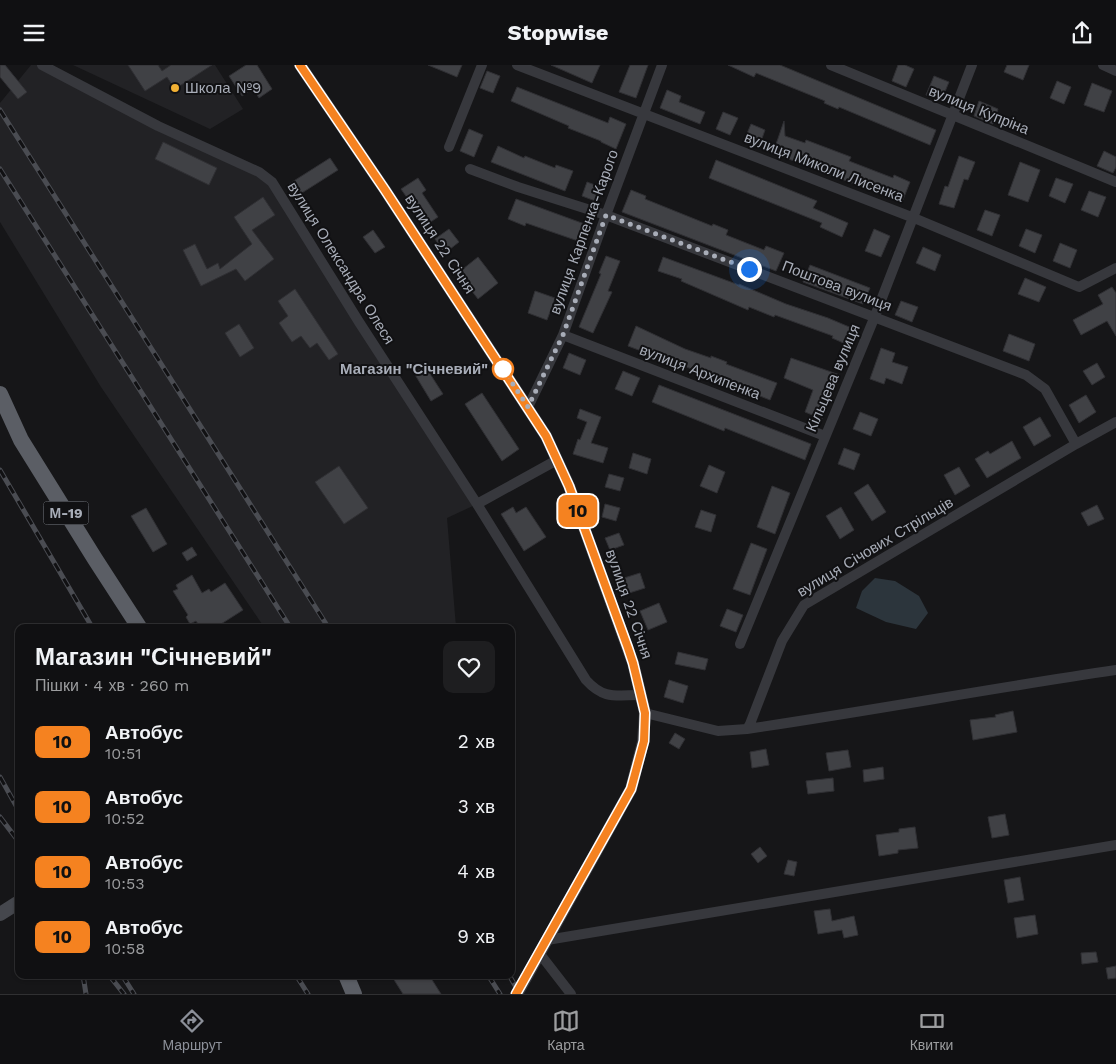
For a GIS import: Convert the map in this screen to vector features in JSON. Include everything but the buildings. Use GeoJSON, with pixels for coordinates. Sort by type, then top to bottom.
{"type":"FeatureCollection","features":[{"type":"Feature","properties":{"kind":"highway","name":"М-19"},"geometry":{"type":"LineString","coordinates":[[0,394],[21,440],[94,559],[137,624]]}},
{"type":"Feature","properties":{"kind":"highway"},"geometry":{"type":"LineString","coordinates":[[348,979],[354,994]]}},
{"type":"Feature","properties":{"kind":"main road"},"geometry":{"type":"LineString","coordinates":[[0,914],[15,905]]}},
{"type":"Feature","properties":{"kind":"street","name":"вулиця Олександра Олеся"},"geometry":{"type":"LineString","coordinates":[[42,65],[158,126],[259,172],[272,182],[477,503],[586,680],[596,690],[609,695],[640,695]]}},
{"type":"Feature","properties":{"kind":"street","name":"вулиця 22 Січня"},"geometry":{"type":"LineString","coordinates":[[300,65],[385,190],[546,436],[569,486],[633,663],[645,713],[644,741],[631,789],[516,994]]}},
{"type":"Feature","properties":{"kind":"street"},"geometry":{"type":"LineString","coordinates":[[449,147],[482,65]]}},
{"type":"Feature","properties":{"kind":"street","name":"вулиця Миколи Лисенка"},"geometry":{"type":"LineString","coordinates":[[517,65],[914,218],[1079,287],[1116,268]]}},
{"type":"Feature","properties":{"kind":"street","name":"вулиця Карпенка-Карого"},"geometry":{"type":"LineString","coordinates":[[528,407],[563,335],[662,65]]}},
{"type":"Feature","properties":{"kind":"street","name":"вулиця Купріна"},"geometry":{"type":"LineString","coordinates":[[831,65],[1116,182]]}},
{"type":"Feature","properties":{"kind":"street","name":"Кільцева вулиця"},"geometry":{"type":"LineString","coordinates":[[740,644],[875,316],[972,65]]}},
{"type":"Feature","properties":{"kind":"street"},"geometry":{"type":"LineString","coordinates":[[1103,65],[1116,71]]}},
{"type":"Feature","properties":{"kind":"street","name":"Поштова вулиця"},"geometry":{"type":"LineString","coordinates":[[470,169],[518,187],[606,215],[1026,375],[1045,389],[1076,444]]}},
{"type":"Feature","properties":{"kind":"street","name":"вулиця Архипенка"},"geometry":{"type":"LineString","coordinates":[[563,335],[825,436]]}},
{"type":"Feature","properties":{"kind":"street","name":"вулиця Січових Стрільців"},"geometry":{"type":"LineString","coordinates":[[747,729],[782,641],[804,605],[1116,422]]}},
{"type":"Feature","properties":{"kind":"street"},"geometry":{"type":"LineString","coordinates":[[477,503],[557,460]]}},
{"type":"Feature","properties":{"kind":"street"},"geometry":{"type":"LineString","coordinates":[[645,713],[718,731],[734,731],[850,714],[1027,683],[1116,670]]}},
{"type":"Feature","properties":{"kind":"street"},"geometry":{"type":"LineString","coordinates":[[547,941],[1116,845]]}},
{"type":"Feature","properties":{"kind":"street"},"geometry":{"type":"LineString","coordinates":[[540,954],[571,994]]}},
{"type":"Feature","properties":{"kind":"shaded area"},"geometry":{"type":"Polygon","coordinates":[[[31,65],[42,65],[272,182],[477,504],[447,518],[456,624],[262,624],[101,387],[0,222],[0,103],[31,65]]]}},
{"type":"Feature","properties":{"kind":"shaded area","name":"Школа №9"},"geometry":{"type":"Polygon","coordinates":[[[73,65],[215,65],[243,109],[210,129],[73,65]]]}},
{"type":"Feature","properties":{"kind":"shaded area"},"geometry":{"type":"Polygon","coordinates":[[[875,578],[895,581],[919,596],[928,613],[916,629],[886,622],[856,608],[862,591],[875,578]]]}},
{"type":"Feature","properties":{"kind":"railway"},"geometry":{"type":"LineString","coordinates":[[0,110],[326,624]]}},
{"type":"Feature","properties":{"kind":"railway"},"geometry":{"type":"LineString","coordinates":[[0,169],[288,624]]}},
{"type":"Feature","properties":{"kind":"railway"},"geometry":{"type":"LineString","coordinates":[[0,470],[90,624]]}},
{"type":"Feature","properties":{"kind":"railway"},"geometry":{"type":"LineString","coordinates":[[0,777],[15,804]]}},
{"type":"Feature","properties":{"kind":"railway"},"geometry":{"type":"LineString","coordinates":[[0,817],[15,837]]}},
{"type":"Feature","properties":{"kind":"railway"},"geometry":{"type":"LineString","coordinates":[[84,979],[86,994]]}},
{"type":"Feature","properties":{"kind":"railway"},"geometry":{"type":"LineString","coordinates":[[112,979],[124,994]]}},
{"type":"Feature","properties":{"kind":"railway"},"geometry":{"type":"LineString","coordinates":[[125,979],[134,994]]}},
{"type":"Feature","properties":{"kind":"railway"},"geometry":{"type":"LineString","coordinates":[[299,979],[308,994]]}},
{"type":"Feature","properties":{"kind":"railway"},"geometry":{"type":"LineString","coordinates":[[491,979],[500,994]]}},
{"type":"Feature","properties":{"kind":"railway"},"geometry":{"type":"LineString","coordinates":[[511,979],[520,994]]}},
{"type":"Feature","properties":{"kind":"bus line","name":"10"},"geometry":{"type":"LineString","coordinates":[[300,65],[385,190],[546,436],[569,486],[628,648],[645,713],[644,741],[631,789],[516,994]]}},
{"type":"Feature","properties":{"kind":"place","name":"Школа №9"},"geometry":{"type":"Point","coordinates":[175,88]}},
{"type":"Feature","properties":{"kind":"place","name":"Магазин \"Січневий\""},"geometry":{"type":"Point","coordinates":[503,369]}},
{"type":"Feature","properties":{"kind":"route"},"geometry":{"type":"LineString","coordinates":[[503,369],[528,407],[563,335],[606,215],[749,269]]}}]}
